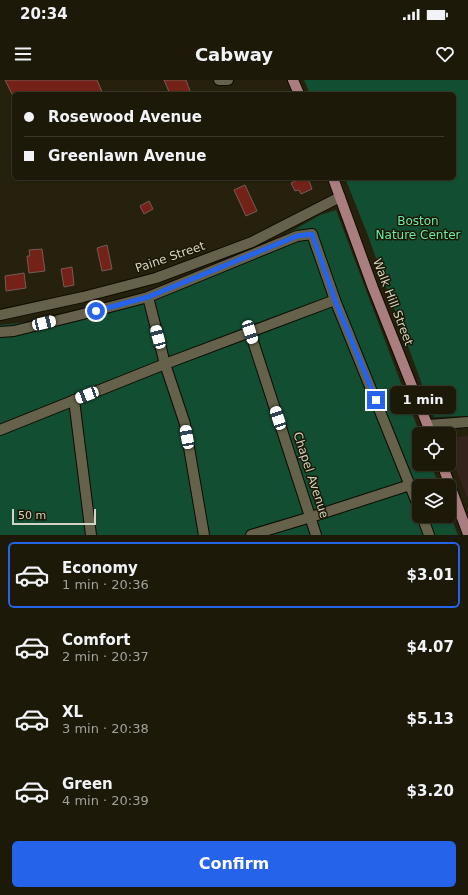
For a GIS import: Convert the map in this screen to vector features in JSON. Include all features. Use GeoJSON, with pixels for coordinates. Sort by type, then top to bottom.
{"type":"FeatureCollection","features":[{"type":"Feature","properties":{"kind":"main road"},"geometry":{"type":"LineString","coordinates":[[293,80],[298,92]]}},
{"type":"Feature","properties":{"kind":"main road","name":"Walk Hill Street"},"geometry":{"type":"LineString","coordinates":[[333,180],[428,427]]}},
{"type":"Feature","properties":{"kind":"main road"},"geometry":{"type":"LineString","coordinates":[[445,471],[468,534]]}},
{"type":"Feature","properties":{"kind":"street"},"geometry":{"type":"LineString","coordinates":[[219,80],[228,80]]}},
{"type":"Feature","properties":{"kind":"street","name":"Paine Street"},"geometry":{"type":"LineString","coordinates":[[0,315],[83,297],[156,278],[252,242],[340,197]]}},
{"type":"Feature","properties":{"kind":"street"},"geometry":{"type":"LineString","coordinates":[[0,332],[14,331],[148,297],[297,236],[312,234],[335,300],[412,489]]}},
{"type":"Feature","properties":{"kind":"street"},"geometry":{"type":"LineString","coordinates":[[148,297],[165,364],[185,424],[204,535]]}},
{"type":"Feature","properties":{"kind":"street"},"geometry":{"type":"LineString","coordinates":[[0,430],[165,364],[335,300]]}},
{"type":"Feature","properties":{"kind":"street","name":"Chapel Avenue"},"geometry":{"type":"LineString","coordinates":[[250,332],[316,535]]}},
{"type":"Feature","properties":{"kind":"street"},"geometry":{"type":"LineString","coordinates":[[74,400],[92,535]]}},
{"type":"Feature","properties":{"kind":"street"},"geometry":{"type":"LineString","coordinates":[[444,427],[468,422]]}},
{"type":"Feature","properties":{"kind":"street"},"geometry":{"type":"LineString","coordinates":[[251,535],[311,518],[410,484]]}},
{"type":"Feature","properties":{"kind":"street"},"geometry":{"type":"LineString","coordinates":[[425,523],[429,535]]}},
{"type":"Feature","properties":{"kind":"shaded area"},"geometry":{"type":"Polygon","coordinates":[[[468,436],[468,499],[456,470],[456,437],[468,436]]]}},
{"type":"Feature","properties":{"kind":"green space","name":"Boston Nature Center"},"geometry":{"type":"Polygon","coordinates":[[[304,80],[468,80],[468,416],[434,417],[367,233],[346,180],[456,180],[456,92],[309,92],[304,80]]]}},
{"type":"Feature","properties":{"kind":"green space"},"geometry":{"type":"Polygon","coordinates":[[[336,210],[417,427],[412,427],[412,471],[434,471],[436,479],[412,479],[412,523],[453,523],[458,535],[0,535],[0,325],[48,320],[163,288],[266,246],[320,215],[336,210]]]}},
{"type":"Feature","properties":{"kind":"building"},"geometry":{"type":"Polygon","coordinates":[[[5,80],[97,80],[102,92],[12,92],[12,94],[5,80]]]}},
{"type":"Feature","properties":{"kind":"building"},"geometry":{"type":"Polygon","coordinates":[[[164,80],[186,80],[190,92],[169,92],[164,80]]]}},
{"type":"Feature","properties":{"kind":"building"},"geometry":{"type":"Polygon","coordinates":[[[298,180],[309,180],[312,189],[301,194],[299,190],[295,191],[291,183],[298,180]]]}},
{"type":"Feature","properties":{"kind":"building"},"geometry":{"type":"Polygon","coordinates":[[[245,185],[257,211],[246,216],[234,190],[245,185]]]}},
{"type":"Feature","properties":{"kind":"building"},"geometry":{"type":"Polygon","coordinates":[[[149,201],[153,209],[144,214],[140,206],[149,201]]]}},
{"type":"Feature","properties":{"kind":"building"},"geometry":{"type":"Polygon","coordinates":[[[107,245],[112,269],[102,271],[97,248],[107,245]]]}},
{"type":"Feature","properties":{"kind":"building"},"geometry":{"type":"Polygon","coordinates":[[[42,249],[45,271],[29,273],[27,256],[30,256],[29,250],[42,249]]]}},
{"type":"Feature","properties":{"kind":"building"},"geometry":{"type":"Polygon","coordinates":[[[72,267],[74,285],[64,287],[61,269],[72,267]]]}},
{"type":"Feature","properties":{"kind":"building"},"geometry":{"type":"Polygon","coordinates":[[[24,273],[26,288],[6,291],[5,276],[24,273]]]}},
{"type":"Feature","properties":{"kind":"route"},"geometry":{"type":"LineString","coordinates":[[96,311],[148,297],[297,236],[312,234],[335,300],[376,400]]}}]}
